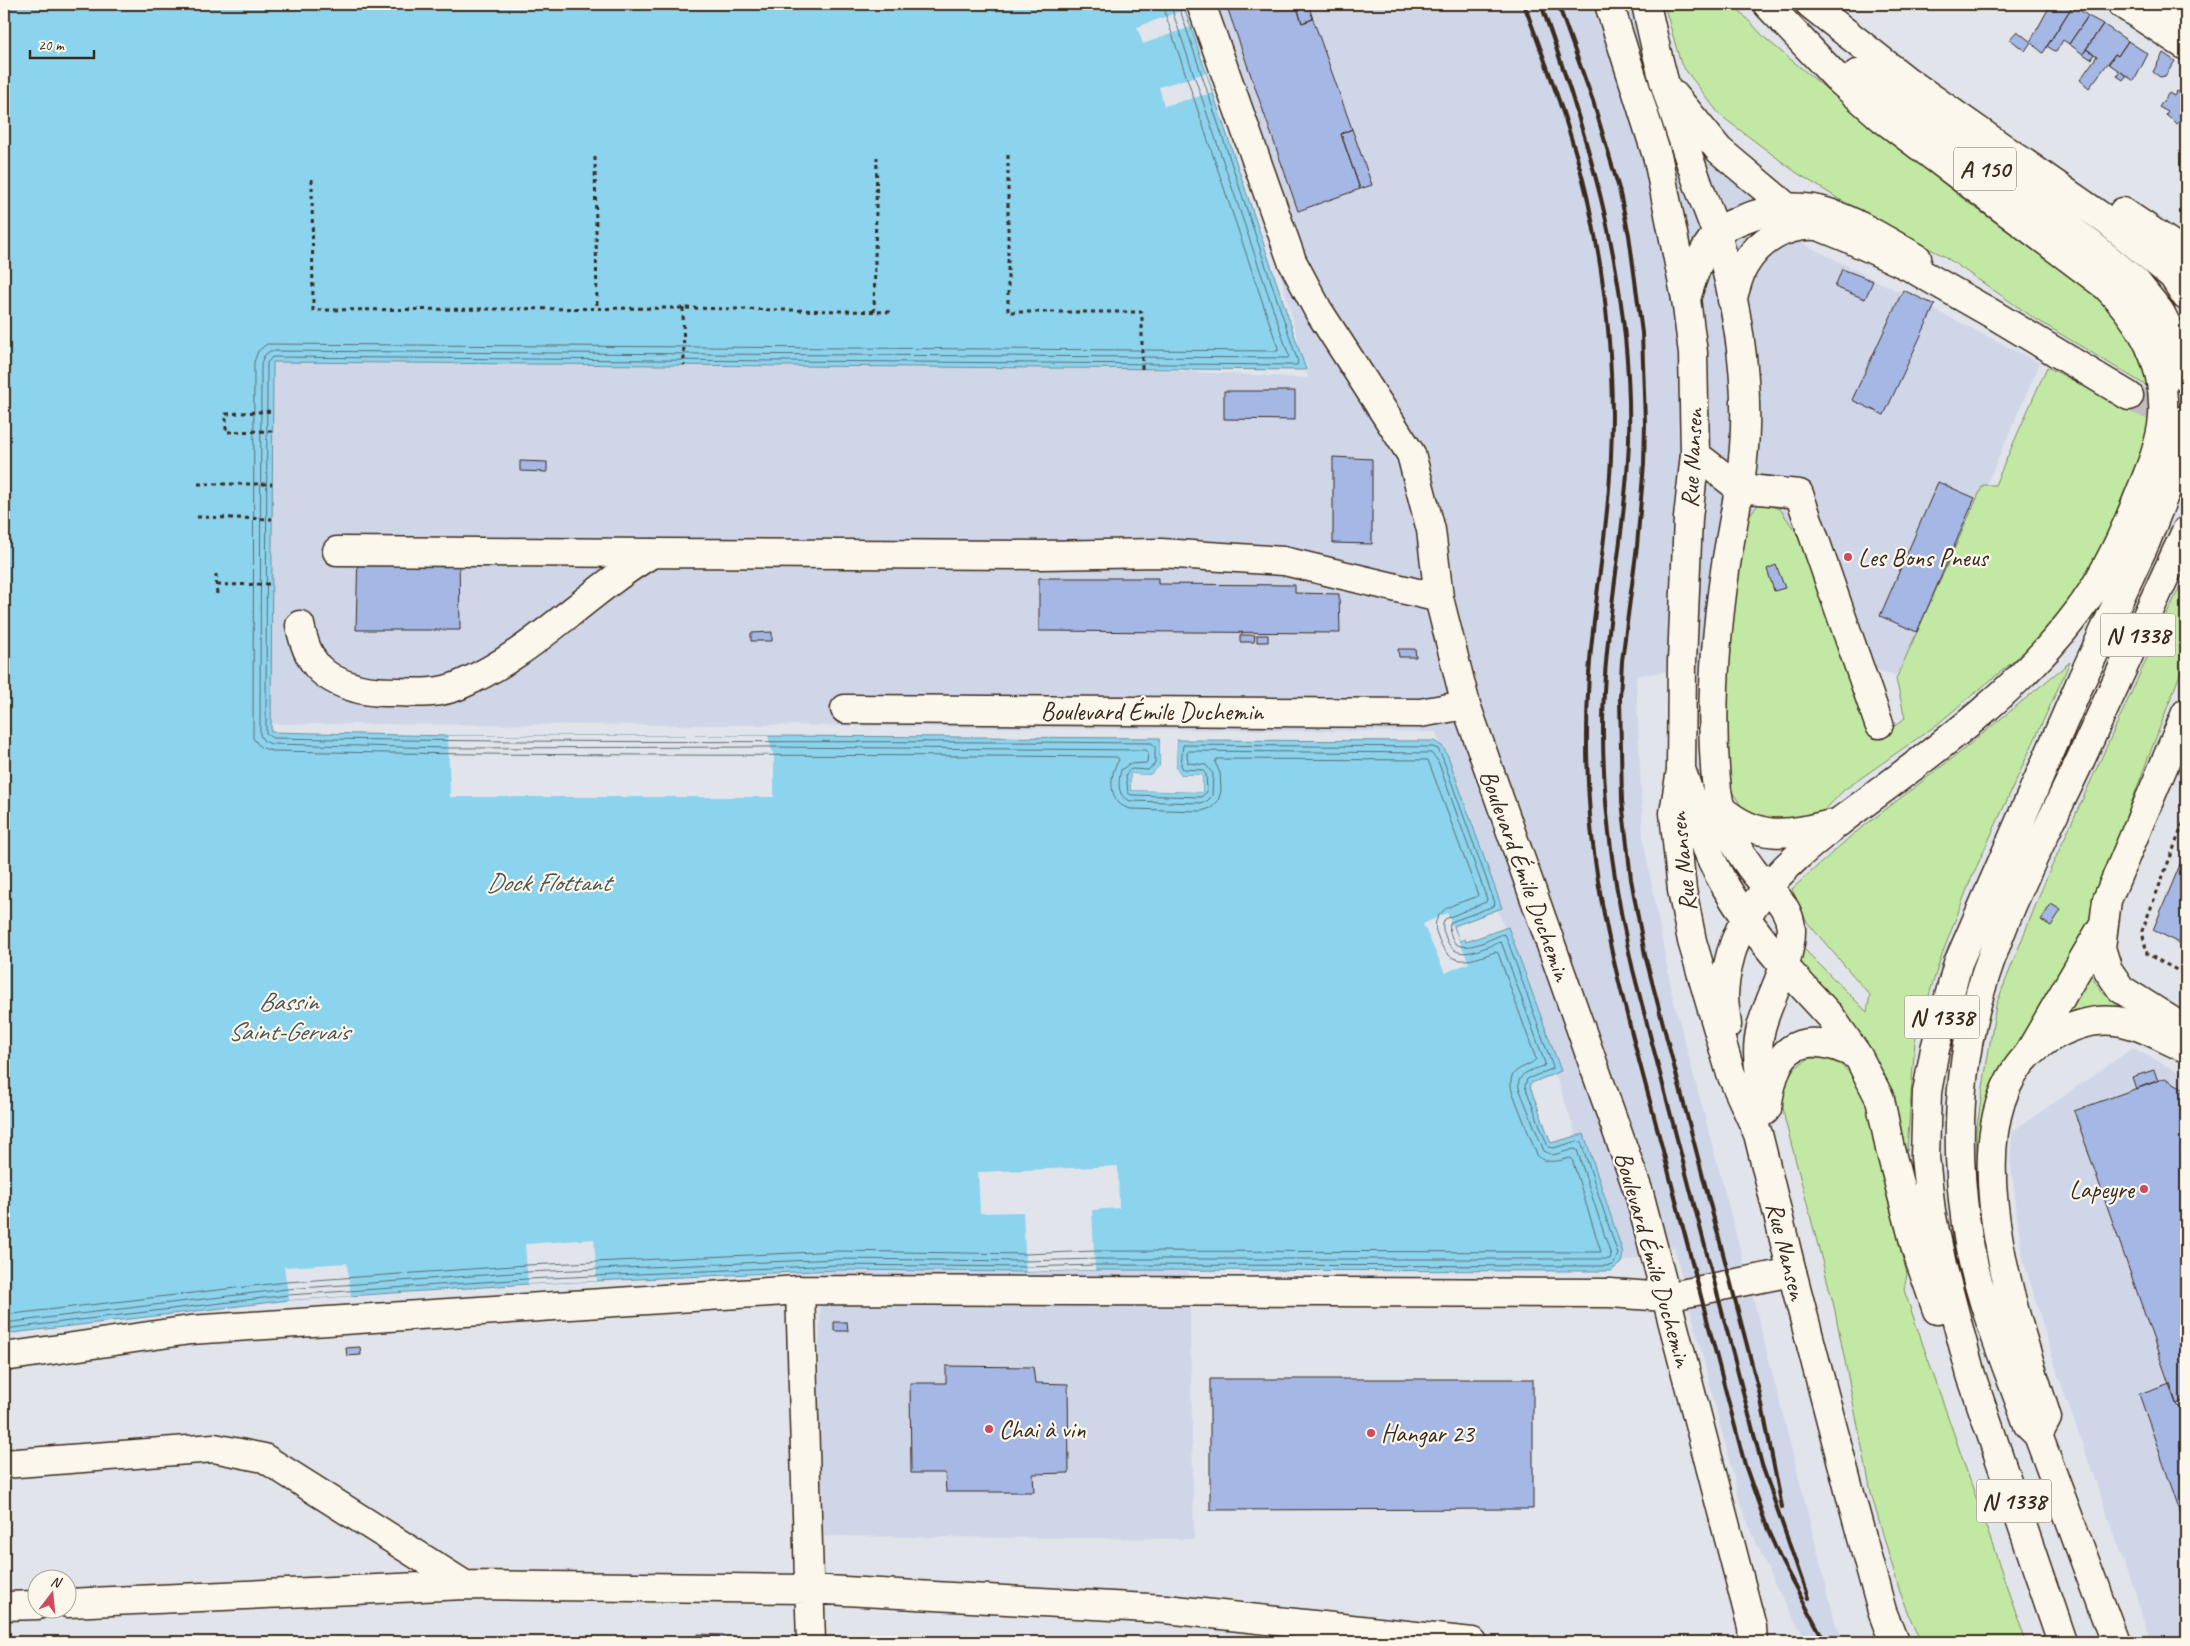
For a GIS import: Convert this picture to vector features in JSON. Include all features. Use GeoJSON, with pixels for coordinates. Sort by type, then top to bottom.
{"type":"FeatureCollection","features":[{"type":"Feature","properties":{"kind":"main road"},"geometry":{"type":"LineString","coordinates":[[1201,4],[1292,260],[1318,310],[1411,454],[1431,530],[1439,598],[1466,704]]}},
{"type":"Feature","properties":{"kind":"main road","name":"Rue Nansen"},"geometry":{"type":"LineString","coordinates":[[1646,4],[1665,84],[1716,234],[1739,336],[1746,428],[1743,465],[1725,573],[1716,656],[1714,722],[1717,789],[1725,825],[1740,852],[1766,887],[1782,904],[1790,919],[1790,939],[1761,1028],[1758,1044],[1758,1061],[1766,1108]]}},
{"type":"Feature","properties":{"kind":"main road"},"geometry":{"type":"LineString","coordinates":[[1731,1074],[1724,995],[1731,956],[1737,936],[1766,887],[1784,867],[1839,822],[1989,705],[2043,654],[2078,612],[2110,558],[2135,508],[2154,459],[2163,418],[2161,390],[2156,364],[2142,329],[2128,308],[2106,286],[1882,118],[1838,79],[1767,4]]}},
{"type":"Feature","properties":{"kind":"main road","name":"A 150"},"geometry":{"type":"LineString","coordinates":[[1771,4],[1834,57],[2088,242],[2136,282],[2160,312],[2180,351],[2186,378]]}},
{"type":"Feature","properties":{"kind":"main road"},"geometry":{"type":"LineString","coordinates":[[1810,4],[1906,80],[2106,220],[2173,276],[2186,296]]}},
{"type":"Feature","properties":{"kind":"main road","name":"A 150"},"geometry":{"type":"LineString","coordinates":[[1828,4],[1922,79],[2186,254]]}},
{"type":"Feature","properties":{"kind":"main road"},"geometry":{"type":"LineString","coordinates":[[2122,4],[2186,46]]}},
{"type":"Feature","properties":{"kind":"main road"},"geometry":{"type":"LineString","coordinates":[[2155,4],[2186,24]]}},
{"type":"Feature","properties":{"kind":"main road"},"geometry":{"type":"LineString","coordinates":[[1609,5],[1665,84],[1719,150],[1801,218],[1910,268],[1996,316],[2129,396]]}},
{"type":"Feature","properties":{"kind":"main road","name":"Rue Nansen"},"geometry":{"type":"LineString","coordinates":[[1609,5],[1658,160],[1686,299],[1693,353],[1695,454],[1688,518],[1682,662],[1681,770],[1674,813],[1682,890],[1692,940],[1731,1074],[1758,1134],[1792,1272],[1882,1612],[1894,1642]]}},
{"type":"Feature","properties":{"kind":"main road"},"geometry":{"type":"LineString","coordinates":[[1686,299],[1693,274],[1702,255],[1716,234],[1724,228],[1754,215],[1788,207],[1828,212],[1856,224],[1997,304],[2036,334],[2052,350]]}},
{"type":"Feature","properties":{"kind":"main road"},"geometry":{"type":"LineString","coordinates":[[1732,300],[1743,267],[1763,243],[1789,228],[1816,226]]}},
{"type":"Feature","properties":{"kind":"main road","name":"N 1338"},"geometry":{"type":"LineString","coordinates":[[2060,1635],[1971,1375],[1942,1265],[1931,1212],[1925,1157],[1927,1092],[1935,1049],[1958,963],[2082,679],[2146,541],[2174,470],[2186,419]]}},
{"type":"Feature","properties":{"kind":"main road"},"geometry":{"type":"LineString","coordinates":[[1695,454],[1739,488],[1799,494],[1879,724]]}},
{"type":"Feature","properties":{"kind":"main road","name":"N 1338"},"geometry":{"type":"LineString","coordinates":[[2115,1642],[2038,1436],[2028,1424],[1996,1336],[1975,1270],[1966,1226],[1961,1183],[1959,1115],[1968,1046],[1975,1012],[2000,935],[2033,858],[2186,532]]}},
{"type":"Feature","properties":{"kind":"main road"},"geometry":{"type":"LineString","coordinates":[[337,551],[1041,555],[1161,553],[1284,561],[1439,598]]}},
{"type":"Feature","properties":{"kind":"main road"},"geometry":{"type":"LineString","coordinates":[[300,625],[312,661],[321,672],[333,680],[367,691],[432,693],[459,686],[497,666],[528,646],[625,569],[653,553]]}},
{"type":"Feature","properties":{"kind":"main road","name":"Boulevard Émile Duchemin"},"geometry":{"type":"LineString","coordinates":[[845,709],[1420,712],[1466,704],[1639,1193],[1752,1627],[1753,1642]]}},
{"type":"Feature","properties":{"kind":"main road"},"geometry":{"type":"LineString","coordinates":[[2185,1033],[2121,989],[2108,970],[2101,948],[2107,900],[2186,713]]}},
{"type":"Feature","properties":{"kind":"main road"},"geometry":{"type":"LineString","coordinates":[[1681,770],[1707,849],[1728,889],[1762,939],[1831,1017],[1858,1056],[1880,1099],[1890,1149],[1917,1253],[1951,1347],[1971,1375]]}},
{"type":"Feature","properties":{"kind":"main road"},"geometry":{"type":"LineString","coordinates":[[1721,809],[1736,822],[1771,834],[1798,832],[1839,822]]}},
{"type":"Feature","properties":{"kind":"main road"},"geometry":{"type":"LineString","coordinates":[[2038,1436],[2047,1418],[2011,1302],[1996,1235],[1993,1150],[1998,1114],[2004,1090],[2026,1057],[2103,926]]}},
{"type":"Feature","properties":{"kind":"main road"},"geometry":{"type":"LineString","coordinates":[[2026,1057],[2041,1043],[2059,1033],[2076,1025],[2099,1020],[2185,1033]]}},
{"type":"Feature","properties":{"kind":"main road"},"geometry":{"type":"LineString","coordinates":[[1758,1134],[1776,1069],[1792,1048],[1809,1042],[1822,1042],[1846,1049],[1858,1056]]}},
{"type":"Feature","properties":{"kind":"main road"},"geometry":{"type":"LineString","coordinates":[[4,1357],[190,1330],[800,1290],[1610,1293],[1666,1298],[1792,1272]]}},
{"type":"Feature","properties":{"kind":"main road"},"geometry":{"type":"LineString","coordinates":[[800,1290],[811,1642]]}},
{"type":"Feature","properties":{"kind":"main road"},"geometry":{"type":"LineString","coordinates":[[4,1464],[214,1448],[264,1458],[465,1585]]}},
{"type":"Feature","properties":{"kind":"main road"},"geometry":{"type":"LineString","coordinates":[[78,1603],[465,1585],[809,1590],[1166,1609],[1472,1642]]}},
{"type":"Feature","properties":{"kind":"main road"},"geometry":{"type":"LineString","coordinates":[[4,1606],[28,1605]]}},
{"type":"Feature","properties":{"kind":"path"},"geometry":{"type":"LineString","coordinates":[[1008,155],[1008,312],[1142,312],[1142,369]]}},
{"type":"Feature","properties":{"kind":"path"},"geometry":{"type":"LineString","coordinates":[[596,157],[597,309]]}},
{"type":"Feature","properties":{"kind":"path"},"geometry":{"type":"LineString","coordinates":[[874,312],[877,157]]}},
{"type":"Feature","properties":{"kind":"path"},"geometry":{"type":"LineString","coordinates":[[312,179],[313,310],[683,308],[894,312]]}},
{"type":"Feature","properties":{"kind":"path"},"geometry":{"type":"LineString","coordinates":[[683,308],[684,365]]}},
{"type":"Feature","properties":{"kind":"path"},"geometry":{"type":"LineString","coordinates":[[272,411],[226,414],[226,432],[272,431]]}},
{"type":"Feature","properties":{"kind":"path"},"geometry":{"type":"LineString","coordinates":[[198,484],[272,484]]}},
{"type":"Feature","properties":{"kind":"path"},"geometry":{"type":"LineString","coordinates":[[197,517],[272,519]]}},
{"type":"Feature","properties":{"kind":"path"},"geometry":{"type":"LineString","coordinates":[[216,574],[217,596]]}},
{"type":"Feature","properties":{"kind":"path"},"geometry":{"type":"LineString","coordinates":[[217,585],[272,584]]}},
{"type":"Feature","properties":{"kind":"path"},"geometry":{"type":"LineString","coordinates":[[2186,816],[2142,931],[2147,954],[2186,975]]}},
{"type":"Feature","properties":{"kind":"shaded area"},"geometry":{"type":"Polygon","coordinates":[[[1209,4],[1631,4],[1723,162],[1800,242],[2040,363],[1902,677],[1806,651],[1636,676],[1643,837],[1672,994],[1756,1309],[1836,1625],[1845,1642],[1807,1642],[1774,1584],[1742,1509],[1674,1246],[1621,1263],[1436,732],[767,725],[269,724],[263,358],[1142,369],[1308,378],[1209,4]]]}},
{"type":"Feature","properties":{"kind":"shaded area"},"geometry":{"type":"Polygon","coordinates":[[[2133,1048],[2186,1076],[2186,1642],[2152,1642],[2059,1378],[2022,1255],[2010,1158],[2013,1131],[2133,1048]]]}},
{"type":"Feature","properties":{"kind":"shaded area"},"geometry":{"type":"Polygon","coordinates":[[[1189,1270],[1194,1539],[815,1536],[821,1271],[1026,1272],[1189,1270]]]}},
{"type":"Feature","properties":{"kind":"green space"},"geometry":{"type":"Polygon","coordinates":[[[1664,4],[1733,4],[1766,39],[1870,125],[1966,201],[2101,299],[2138,344],[2147,386],[2034,318],[1944,256],[1876,222],[1797,173],[1720,115],[1681,64],[1664,4]]]}},
{"type":"Feature","properties":{"kind":"green space"},"geometry":{"type":"Polygon","coordinates":[[[2047,367],[2149,419],[2140,465],[2113,524],[2078,588],[2033,645],[1935,726],[1844,790],[1816,819],[1783,826],[1742,807],[1724,779],[1722,678],[1743,522],[1760,503],[1780,509],[1796,532],[1878,739],[1905,718],[1896,679],[1983,485],[1995,485],[2047,367]]]}},
{"type":"Feature","properties":{"kind":"green space"},"geometry":{"type":"Polygon","coordinates":[[[2186,573],[2186,658],[2099,888],[2081,946],[2090,974],[2104,994],[2125,1004],[2123,1011],[2017,1049],[1985,1188],[1979,1191],[1976,1132],[1996,1005],[2046,879],[2186,573]]]}},
{"type":"Feature","properties":{"kind":"green space"},"geometry":{"type":"Polygon","coordinates":[[[2070,662],[1971,879],[1941,957],[1915,1040],[1907,1151],[1797,960],[1801,946],[1867,1012],[1870,995],[1807,922],[1792,889],[1851,836],[1958,754],[2070,662]]]}},
{"type":"Feature","properties":{"kind":"green space"},"geometry":{"type":"Polygon","coordinates":[[[1810,1058],[1829,1058],[1838,1062],[1858,1081],[1866,1097],[1883,1162],[1890,1207],[1907,1274],[1904,1290],[2026,1642],[1922,1642],[1915,1630],[1900,1592],[1872,1497],[1834,1306],[1785,1120],[1784,1084],[1793,1070],[1810,1058]]]}},
{"type":"Feature","properties":{"kind":"water","name":"Bassin Saint-Gervais"},"geometry":{"type":"Polygon","coordinates":[[[4,4],[1183,4],[1306,370],[273,362],[271,732],[448,736],[1160,738],[1160,766],[1150,775],[1131,774],[1131,790],[1202,792],[1202,775],[1181,775],[1176,768],[1177,740],[1434,741],[1442,746],[1448,756],[1502,908],[1454,926],[1459,941],[1465,939],[1466,942],[1508,927],[1561,1071],[1529,1084],[1551,1143],[1584,1134],[1623,1253],[1621,1263],[1611,1271],[1095,1270],[1026,1272],[838,1270],[528,1284],[289,1300],[4,1334],[4,4]]]}},
{"type":"Feature","properties":{"kind":"pier"},"geometry":{"type":"Polygon","coordinates":[[[1184,10],[1190,27],[1143,44],[1137,27],[1184,10]]]}},
{"type":"Feature","properties":{"kind":"pier"},"geometry":{"type":"Polygon","coordinates":[[[1206,73],[1212,93],[1164,106],[1159,87],[1206,73]]]}},
{"type":"Feature","properties":{"kind":"pier"},"geometry":{"type":"Polygon","coordinates":[[[448,736],[768,736],[774,757],[774,797],[450,797],[448,736]]]}},
{"type":"Feature","properties":{"kind":"pier"},"geometry":{"type":"Polygon","coordinates":[[[1160,738],[1162,739],[1162,767],[1151,777],[1134,777],[1133,788],[1199,789],[1199,778],[1180,777],[1173,769],[1174,739],[1177,740],[1176,768],[1181,775],[1202,775],[1202,792],[1131,790],[1131,774],[1150,775],[1160,766],[1160,738]]]}},
{"type":"Feature","properties":{"kind":"pier"},"geometry":{"type":"Polygon","coordinates":[[[1447,913],[1469,963],[1445,973],[1423,924],[1447,913]]]}},
{"type":"Feature","properties":{"kind":"pier"},"geometry":{"type":"Polygon","coordinates":[[[1118,1166],[1119,1208],[1092,1210],[1095,1270],[1026,1272],[1023,1212],[980,1213],[978,1172],[1118,1166]]]}},
{"type":"Feature","properties":{"kind":"pier"},"geometry":{"type":"Polygon","coordinates":[[[594,1239],[597,1281],[528,1284],[525,1244],[594,1239]]]}},
{"type":"Feature","properties":{"kind":"pier"},"geometry":{"type":"Polygon","coordinates":[[[347,1263],[351,1296],[289,1300],[284,1267],[347,1263]]]}},
{"type":"Feature","properties":{"kind":"building"},"geometry":{"type":"Polygon","coordinates":[[[1226,4],[1296,4],[1302,23],[1313,19],[1352,129],[1341,134],[1360,189],[1298,211],[1226,4]]]}},
{"type":"Feature","properties":{"kind":"building"},"geometry":{"type":"Polygon","coordinates":[[[1296,4],[1308,4],[1313,19],[1302,23],[1296,4]]]}},
{"type":"Feature","properties":{"kind":"building"},"geometry":{"type":"Polygon","coordinates":[[[2051,4],[2073,5],[2043,53],[2030,42],[2051,4]]]}},
{"type":"Feature","properties":{"kind":"building"},"geometry":{"type":"Polygon","coordinates":[[[2073,5],[2088,16],[2069,44],[2063,40],[2056,52],[2047,46],[2073,5]]]}},
{"type":"Feature","properties":{"kind":"building"},"geometry":{"type":"Polygon","coordinates":[[[2088,16],[2103,24],[2083,54],[2069,44],[2088,16]]]}},
{"type":"Feature","properties":{"kind":"building"},"geometry":{"type":"Polygon","coordinates":[[[2103,24],[2128,41],[2118,56],[2115,54],[2089,88],[2080,80],[2097,56],[2086,49],[2103,24]]]}},
{"type":"Feature","properties":{"kind":"building"},"geometry":{"type":"Polygon","coordinates":[[[2017,31],[2031,42],[2025,51],[2010,39],[2017,31]]]}},
{"type":"Feature","properties":{"kind":"building"},"geometry":{"type":"Polygon","coordinates":[[[2128,41],[2148,54],[2134,81],[2109,64],[2115,54],[2118,56],[2128,41]]]}},
{"type":"Feature","properties":{"kind":"building"},"geometry":{"type":"Polygon","coordinates":[[[2086,49],[2094,54],[2091,59],[2083,54],[2086,49]]]}},
{"type":"Feature","properties":{"kind":"building"},"geometry":{"type":"Polygon","coordinates":[[[2163,53],[2175,61],[2165,76],[2160,77],[2153,72],[2163,53]]]}},
{"type":"Feature","properties":{"kind":"building"},"geometry":{"type":"Polygon","coordinates":[[[2120,71],[2126,76],[2123,80],[2117,76],[2120,71]]]}},
{"type":"Feature","properties":{"kind":"building"},"geometry":{"type":"Polygon","coordinates":[[[2186,86],[2186,117],[2184,115],[2177,124],[2166,115],[2168,112],[2159,107],[2169,93],[2174,96],[2177,91],[2181,93],[2186,86]]]}},
{"type":"Feature","properties":{"kind":"building"},"geometry":{"type":"Polygon","coordinates":[[[1352,129],[1372,185],[1360,189],[1341,134],[1352,129]]]}},
{"type":"Feature","properties":{"kind":"building"},"geometry":{"type":"Polygon","coordinates":[[[1842,269],[1873,281],[1865,299],[1835,287],[1842,269]]]}},
{"type":"Feature","properties":{"kind":"building"},"geometry":{"type":"Polygon","coordinates":[[[1903,290],[1935,305],[1884,415],[1852,400],[1903,290]]]}},
{"type":"Feature","properties":{"kind":"building"},"geometry":{"type":"Polygon","coordinates":[[[1224,391],[1295,391],[1295,420],[1224,419],[1224,391]]]}},
{"type":"Feature","properties":{"kind":"building"},"geometry":{"type":"Polygon","coordinates":[[[1333,457],[1372,459],[1372,544],[1333,543],[1333,457]]]}},
{"type":"Feature","properties":{"kind":"building"},"geometry":{"type":"Polygon","coordinates":[[[520,461],[547,462],[547,472],[520,471],[520,461]]]}},
{"type":"Feature","properties":{"kind":"building"},"geometry":{"type":"Polygon","coordinates":[[[1938,482],[1975,498],[1917,632],[1880,616],[1938,482]]]}},
{"type":"Feature","properties":{"kind":"building"},"geometry":{"type":"Polygon","coordinates":[[[358,551],[459,552],[460,630],[356,630],[358,551]]]}},
{"type":"Feature","properties":{"kind":"building"},"geometry":{"type":"Polygon","coordinates":[[[1776,565],[1785,588],[1774,591],[1767,569],[1776,565]]]}},
{"type":"Feature","properties":{"kind":"building"},"geometry":{"type":"Polygon","coordinates":[[[1039,578],[1158,578],[1158,584],[1295,585],[1295,593],[1339,594],[1340,633],[1039,631],[1039,578]]]}},
{"type":"Feature","properties":{"kind":"building"},"geometry":{"type":"Polygon","coordinates":[[[772,632],[772,641],[751,641],[751,633],[772,632]]]}},
{"type":"Feature","properties":{"kind":"building"},"geometry":{"type":"Polygon","coordinates":[[[1240,635],[1255,635],[1254,642],[1240,642],[1240,635]]]}},
{"type":"Feature","properties":{"kind":"building"},"geometry":{"type":"Polygon","coordinates":[[[1257,635],[1268,635],[1268,642],[1257,642],[1257,635]]]}},
{"type":"Feature","properties":{"kind":"building"},"geometry":{"type":"Polygon","coordinates":[[[1398,649],[1415,649],[1416,657],[1399,657],[1398,649]]]}},
{"type":"Feature","properties":{"kind":"building"},"geometry":{"type":"Polygon","coordinates":[[[2186,850],[2186,946],[2153,930],[2186,850]]]}},
{"type":"Feature","properties":{"kind":"building"},"geometry":{"type":"Polygon","coordinates":[[[2051,904],[2061,910],[2051,926],[2041,920],[2051,904]]]}},
{"type":"Feature","properties":{"kind":"building"},"geometry":{"type":"Polygon","coordinates":[[[2154,1070],[2158,1081],[2136,1089],[2132,1077],[2154,1070]]]}},
{"type":"Feature","properties":{"kind":"building","name":"Lapeyre"},"geometry":{"type":"Polygon","coordinates":[[[2165,1078],[2186,1090],[2186,1400],[2176,1404],[2074,1111],[2165,1078]]]}},
{"type":"Feature","properties":{"kind":"building"},"geometry":{"type":"Polygon","coordinates":[[[834,1322],[847,1322],[848,1331],[834,1331],[834,1322]]]}},
{"type":"Feature","properties":{"kind":"building"},"geometry":{"type":"Polygon","coordinates":[[[360,1347],[361,1355],[347,1356],[346,1348],[360,1347]]]}},
{"type":"Feature","properties":{"kind":"building","name":"Chai à vin"},"geometry":{"type":"Polygon","coordinates":[[[946,1366],[1033,1367],[1035,1383],[1068,1384],[1069,1473],[1033,1474],[1034,1492],[946,1492],[945,1473],[911,1473],[910,1383],[946,1383],[946,1366]]]}},
{"type":"Feature","properties":{"kind":"building","name":"Hangar 23"},"geometry":{"type":"Polygon","coordinates":[[[1210,1379],[1533,1379],[1533,1509],[1210,1510],[1210,1379]]]}},
{"type":"Feature","properties":{"kind":"building"},"geometry":{"type":"Polygon","coordinates":[[[2170,1383],[2177,1406],[2186,1409],[2186,1515],[2181,1514],[2139,1394],[2170,1383]]]}},
{"type":"Feature","properties":{"kind":"building"},"geometry":{"type":"Polygon","coordinates":[[[698,1634],[724,1635],[724,1642],[698,1642],[698,1634]]]}},
{"type":"Feature","properties":{"kind":"building"},"geometry":{"type":"Polygon","coordinates":[[[674,1639],[690,1640],[690,1642],[674,1642],[674,1639]]]}},
{"type":"Feature","properties":{"kind":"tunnel"},"geometry":{"type":"LineString","coordinates":[[2129,396],[2182,420]]}},
{"type":"Feature","properties":{"kind":"railway"},"geometry":{"type":"LineString","coordinates":[[1524,4],[1558,99],[1581,172],[1594,228],[1608,326],[1612,391],[1610,478],[1591,645],[1587,718],[1590,816],[1600,894],[1616,971],[1745,1465],[1769,1533],[1782,1562],[1825,1642]]}},
{"type":"Feature","properties":{"kind":"railway"},"geometry":{"type":"LineString","coordinates":[[1541,4],[1577,111],[1606,218],[1624,328],[1628,384],[1629,441],[1624,504],[1606,660],[1603,726],[1605,797],[1613,867],[1633,970],[1762,1465],[1808,1598]]}},
{"type":"Feature","properties":{"kind":"railway"},"geometry":{"type":"LineString","coordinates":[[1558,4],[1593,101],[1619,189],[1629,235],[1642,333],[1645,423],[1644,464],[1637,546],[1622,661],[1620,698],[1622,801],[1631,879],[1645,955],[1760,1395],[1782,1507]]}},
{"type":"Feature","properties":{"kind":"place","name":"Les Bons Pneus"},"geometry":{"type":"Point","coordinates":[1848,557]}},
{"type":"Feature","properties":{"kind":"place","name":"Lapeyre"},"geometry":{"type":"Point","coordinates":[2144,1189]}},
{"type":"Feature","properties":{"kind":"place","name":"Chai à vin"},"geometry":{"type":"Point","coordinates":[989,1429]}},
{"type":"Feature","properties":{"kind":"place","name":"Hangar 23"},"geometry":{"type":"Point","coordinates":[1371,1433]}},
{"type":"Feature","properties":{"kind":"water label","name":"Dock Flottant"},"geometry":{"type":"Point","coordinates":[548,882]}}]}
